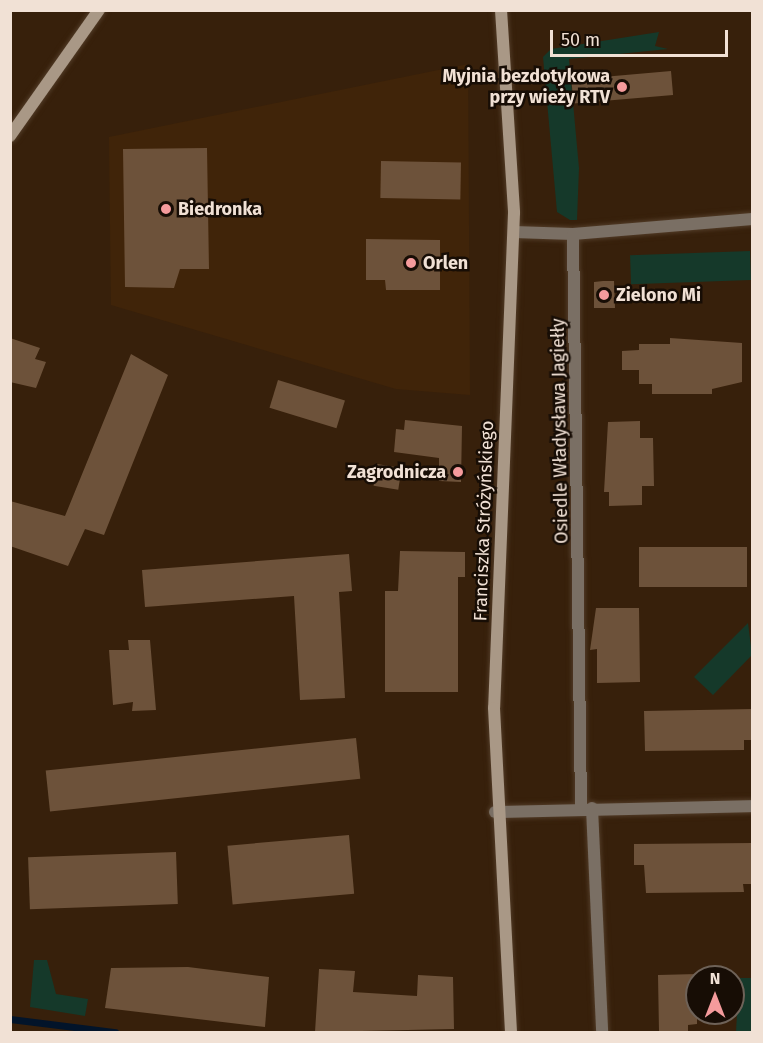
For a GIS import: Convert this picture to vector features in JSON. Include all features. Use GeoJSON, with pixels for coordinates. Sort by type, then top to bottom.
{"type":"FeatureCollection","features":[{"type":"Feature","properties":{"kind":"street"},"geometry":{"type":"LineString","coordinates":[[10,136],[99,10]]}},
{"type":"Feature","properties":{"kind":"street","name":"Franciszka Stróżyńskiego"},"geometry":{"type":"LineString","coordinates":[[501,10],[513,232],[494,708],[495,812],[511,1032]]}},
{"type":"Feature","properties":{"kind":"street"},"geometry":{"type":"LineString","coordinates":[[513,232],[573,234],[753,219]]}},
{"type":"Feature","properties":{"kind":"street","name":"Osiedle Władysława Jagiełły"},"geometry":{"type":"LineString","coordinates":[[573,234],[586,808],[602,1032]]}},
{"type":"Feature","properties":{"kind":"street"},"geometry":{"type":"LineString","coordinates":[[495,812],[586,808],[753,806]]}},
{"type":"Feature","properties":{"kind":"shaded area"},"geometry":{"type":"Polygon","coordinates":[[[468,64],[470,395],[396,389],[111,305],[109,137],[468,64]]]}},
{"type":"Feature","properties":{"kind":"green space"},"geometry":{"type":"Polygon","coordinates":[[[659,32],[655,46],[668,49],[569,59],[579,168],[577,220],[570,220],[557,212],[543,57],[551,49],[659,32]]]}},
{"type":"Feature","properties":{"kind":"green space"},"geometry":{"type":"Polygon","coordinates":[[[750,251],[751,280],[631,284],[630,255],[750,251]]]}},
{"type":"Feature","properties":{"kind":"green space"},"geometry":{"type":"Polygon","coordinates":[[[748,623],[752,655],[713,695],[694,677],[748,623]]]}},
{"type":"Feature","properties":{"kind":"green space"},"geometry":{"type":"Polygon","coordinates":[[[34,960],[47,960],[56,994],[88,999],[85,1016],[30,1007],[34,960]]]}},
{"type":"Feature","properties":{"kind":"green space"},"geometry":{"type":"Polygon","coordinates":[[[745,978],[752,978],[752,1032],[736,1032],[736,1025],[745,1025],[745,978]]]}},
{"type":"Feature","properties":{"kind":"building","name":"Myjnia bezdotykowa przy wieży RTV"},"geometry":{"type":"Polygon","coordinates":[[[671,71],[673,95],[573,104],[571,80],[671,71]]]}},
{"type":"Feature","properties":{"kind":"building","name":"Biedronka"},"geometry":{"type":"Polygon","coordinates":[[[207,148],[209,269],[180,269],[174,288],[125,287],[123,149],[207,148]]]}},
{"type":"Feature","properties":{"kind":"building"},"geometry":{"type":"Polygon","coordinates":[[[381,161],[461,162],[460,199],[380,198],[381,161]]]}},
{"type":"Feature","properties":{"kind":"building"},"geometry":{"type":"Polygon","coordinates":[[[366,239],[440,240],[440,290],[386,290],[385,280],[366,280],[366,239]]]}},
{"type":"Feature","properties":{"kind":"building","name":"Zielono Mi"},"geometry":{"type":"Polygon","coordinates":[[[614,281],[615,308],[594,308],[594,282],[614,281]]]}},
{"type":"Feature","properties":{"kind":"building"},"geometry":{"type":"Polygon","coordinates":[[[10,338],[40,348],[35,359],[46,362],[36,388],[10,382],[10,338]]]}},
{"type":"Feature","properties":{"kind":"building"},"geometry":{"type":"Polygon","coordinates":[[[670,338],[742,343],[742,382],[712,389],[712,394],[652,394],[652,384],[639,384],[639,370],[622,370],[622,351],[639,350],[639,344],[670,344],[670,338]]]}},
{"type":"Feature","properties":{"kind":"building"},"geometry":{"type":"Polygon","coordinates":[[[131,354],[168,375],[104,535],[85,529],[68,566],[10,546],[10,501],[65,516],[131,354]]]}},
{"type":"Feature","properties":{"kind":"building"},"geometry":{"type":"Polygon","coordinates":[[[278,380],[345,400],[336,428],[270,408],[278,380]]]}},
{"type":"Feature","properties":{"kind":"building"},"geometry":{"type":"Polygon","coordinates":[[[405,420],[462,426],[461,482],[439,481],[439,458],[394,452],[396,429],[404,430],[405,420]]]}},
{"type":"Feature","properties":{"kind":"building"},"geometry":{"type":"Polygon","coordinates":[[[640,421],[640,438],[653,438],[654,486],[642,486],[642,505],[609,506],[609,492],[604,492],[608,422],[640,421]]]}},
{"type":"Feature","properties":{"kind":"building"},"geometry":{"type":"Polygon","coordinates":[[[377,464],[402,468],[398,490],[374,486],[377,464]]]}},
{"type":"Feature","properties":{"kind":"building"},"geometry":{"type":"Polygon","coordinates":[[[639,547],[747,547],[747,587],[639,587],[639,547]]]}},
{"type":"Feature","properties":{"kind":"building"},"geometry":{"type":"Polygon","coordinates":[[[400,551],[465,552],[465,577],[458,577],[458,692],[385,692],[385,591],[398,591],[400,551]]]}},
{"type":"Feature","properties":{"kind":"building"},"geometry":{"type":"Polygon","coordinates":[[[349,554],[352,591],[339,592],[345,698],[300,700],[294,596],[145,607],[142,570],[349,554]]]}},
{"type":"Feature","properties":{"kind":"building"},"geometry":{"type":"Polygon","coordinates":[[[596,608],[639,608],[640,682],[597,683],[597,649],[590,650],[596,608]]]}},
{"type":"Feature","properties":{"kind":"building"},"geometry":{"type":"Polygon","coordinates":[[[128,640],[150,640],[156,710],[132,711],[133,702],[113,705],[109,650],[129,650],[128,640]]]}},
{"type":"Feature","properties":{"kind":"building"},"geometry":{"type":"Polygon","coordinates":[[[753,709],[753,740],[744,740],[744,750],[645,751],[644,711],[753,709]]]}},
{"type":"Feature","properties":{"kind":"building"},"geometry":{"type":"Polygon","coordinates":[[[356,738],[360,779],[50,811],[46,771],[356,738]]]}},
{"type":"Feature","properties":{"kind":"building"},"geometry":{"type":"Polygon","coordinates":[[[349,835],[354,894],[233,904],[227,846],[349,835]]]}},
{"type":"Feature","properties":{"kind":"building"},"geometry":{"type":"Polygon","coordinates":[[[753,843],[753,884],[743,884],[744,892],[646,893],[644,865],[634,865],[634,844],[753,843]]]}},
{"type":"Feature","properties":{"kind":"building"},"geometry":{"type":"Polygon","coordinates":[[[176,852],[178,904],[30,909],[28,857],[176,852]]]}},
{"type":"Feature","properties":{"kind":"building"},"geometry":{"type":"Polygon","coordinates":[[[188,967],[269,977],[265,1027],[105,1008],[111,968],[188,967]]]}},
{"type":"Feature","properties":{"kind":"building"},"geometry":{"type":"Polygon","coordinates":[[[319,969],[355,971],[353,992],[417,996],[418,975],[453,977],[454,1029],[315,1032],[319,969]]]}},
{"type":"Feature","properties":{"kind":"building"},"geometry":{"type":"Polygon","coordinates":[[[685,974],[685,1025],[688,1025],[688,1032],[659,1032],[658,975],[685,974]]]}},
{"type":"Feature","properties":{"kind":"waterway"},"geometry":{"type":"LineString","coordinates":[[10,1019],[115,1032]]}},
{"type":"Feature","properties":{"kind":"place","name":"Myjnia bezdotykowa przy wieży RTV"},"geometry":{"type":"Point","coordinates":[622,87]}},
{"type":"Feature","properties":{"kind":"place","name":"Biedronka"},"geometry":{"type":"Point","coordinates":[166,209]}},
{"type":"Feature","properties":{"kind":"place","name":"Orlen"},"geometry":{"type":"Point","coordinates":[411,263]}},
{"type":"Feature","properties":{"kind":"place","name":"Zielono Mi"},"geometry":{"type":"Point","coordinates":[604,295]}},
{"type":"Feature","properties":{"kind":"place","name":"Zagrodnicza"},"geometry":{"type":"Point","coordinates":[458,472]}}]}
